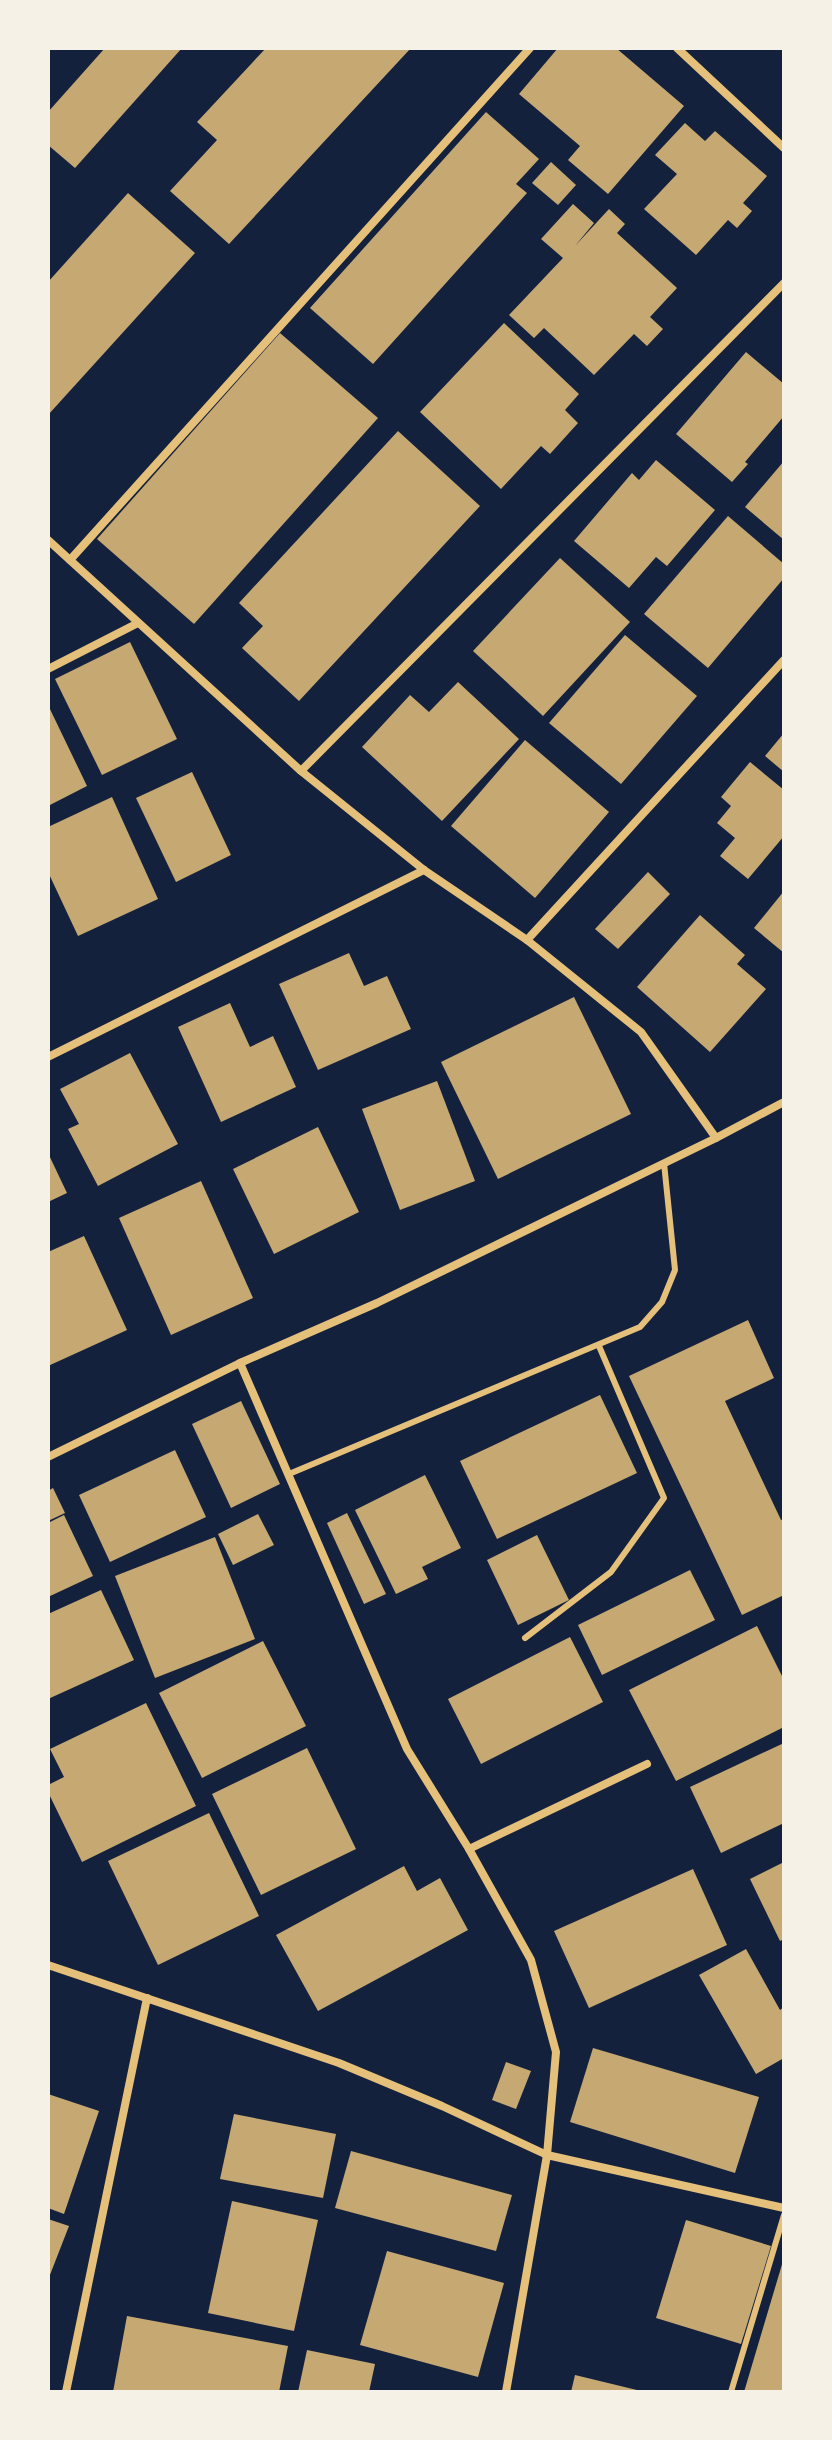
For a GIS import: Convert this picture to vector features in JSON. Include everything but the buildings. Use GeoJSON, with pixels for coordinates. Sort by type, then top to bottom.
{"type":"FeatureCollection","features":[{"type":"Feature","properties":{"kind":"street"},"geometry":{"type":"LineString","coordinates":[[70,560],[530,48]]}},
{"type":"Feature","properties":{"kind":"street"},"geometry":{"type":"LineString","coordinates":[[677,48],[784,148]]}},
{"type":"Feature","properties":{"kind":"street"},"geometry":{"type":"LineString","coordinates":[[301,771],[784,283]]}},
{"type":"Feature","properties":{"kind":"street"},"geometry":{"type":"LineString","coordinates":[[48,540],[301,771],[424,870],[527,940],[641,1032],[716,1138]]}},
{"type":"Feature","properties":{"kind":"street"},"geometry":{"type":"LineString","coordinates":[[48,669],[138,623]]}},
{"type":"Feature","properties":{"kind":"street"},"geometry":{"type":"LineString","coordinates":[[527,940],[784,660]]}},
{"type":"Feature","properties":{"kind":"street"},"geometry":{"type":"LineString","coordinates":[[48,1057],[424,870]]}},
{"type":"Feature","properties":{"kind":"street"},"geometry":{"type":"LineString","coordinates":[[48,1457],[240,1363],[377,1303],[784,1102]]}},
{"type":"Feature","properties":{"kind":"street"},"geometry":{"type":"LineString","coordinates":[[240,1363],[407,1749],[469,1849],[531,1960],[556,2052],[547,2155],[506,2392]]}},
{"type":"Feature","properties":{"kind":"street"},"geometry":{"type":"LineString","coordinates":[[469,1849],[647,1764]]}},
{"type":"Feature","properties":{"kind":"street"},"geometry":{"type":"LineString","coordinates":[[48,1965],[339,2063],[547,2155],[784,2208]]}},
{"type":"Feature","properties":{"kind":"street"},"geometry":{"type":"LineString","coordinates":[[66,2392],[147,1998]]}},
{"type":"Feature","properties":{"kind":"lane"},"geometry":{"type":"LineString","coordinates":[[289,1474],[640,1327],[662,1302],[675,1270],[664,1163]]}},
{"type":"Feature","properties":{"kind":"lane"},"geometry":{"type":"LineString","coordinates":[[525,1638],[611,1572],[664,1498],[599,1346]]}},
{"type":"Feature","properties":{"kind":"lane"},"geometry":{"type":"LineString","coordinates":[[731,2392],[784,2215]]}}]}
